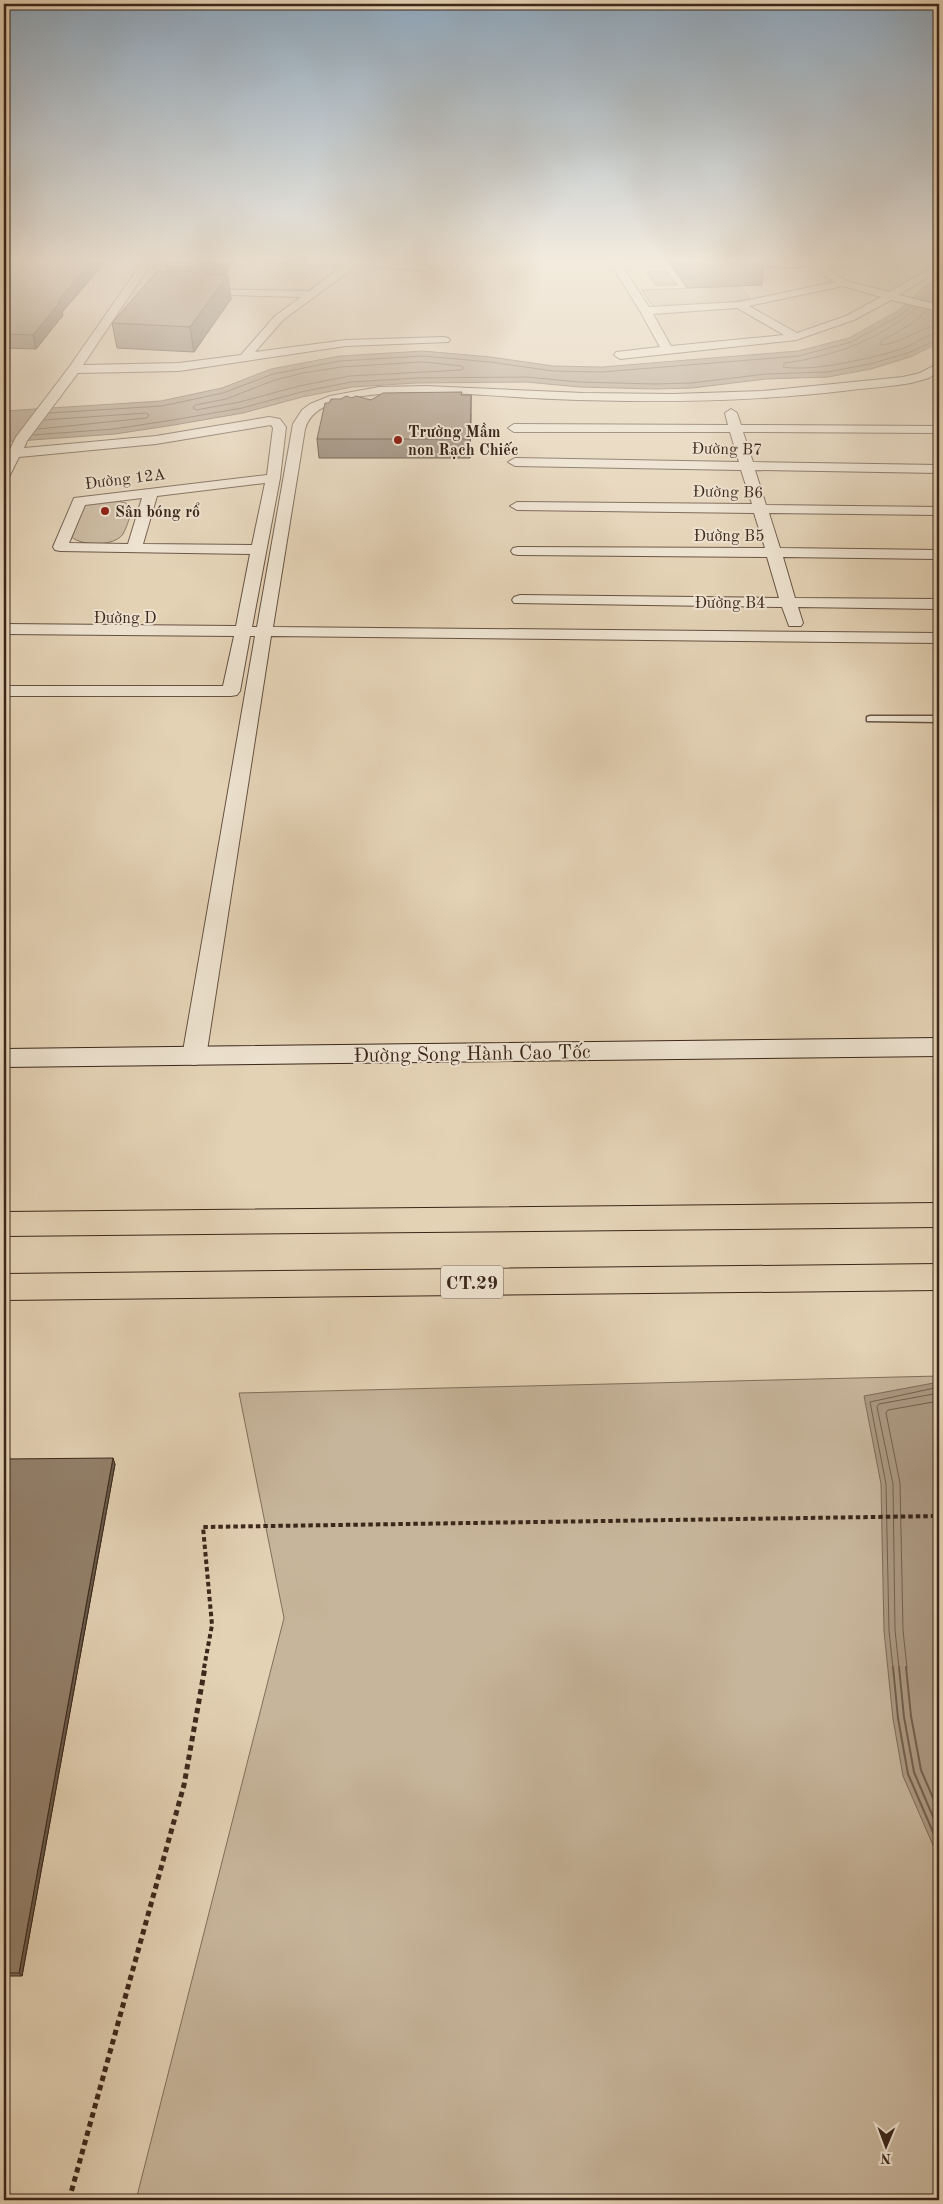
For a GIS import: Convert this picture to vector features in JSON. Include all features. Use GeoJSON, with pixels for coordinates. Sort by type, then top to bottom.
{"type":"FeatureCollection","features":[{"type":"Feature","properties":{"kind":"highway"},"geometry":{"type":"LineString","coordinates":[[4,1224],[939,1215]]}},
{"type":"Feature","properties":{"kind":"highway","name":"CT.29"},"geometry":{"type":"LineString","coordinates":[[4,1287],[939,1278]]}},
{"type":"Feature","properties":{"kind":"main road","name":"Đường Song Hành Cao Tốc"},"geometry":{"type":"LineString","coordinates":[[4,1058],[939,1047]]}},
{"type":"Feature","properties":{"kind":"street"},"geometry":{"type":"LineString","coordinates":[[4,474],[9,455],[80,361]]}},
{"type":"Feature","properties":{"kind":"street"},"geometry":{"type":"LineString","coordinates":[[74,369],[179,367],[216,361]]}},
{"type":"Feature","properties":{"kind":"street"},"geometry":{"type":"LineString","coordinates":[[194,1057],[254,624],[301,418],[313,407],[352,396],[410,390],[549,396],[726,397],[810,392],[921,377],[939,367]]}},
{"type":"Feature","properties":{"kind":"street"},"geometry":{"type":"LineString","coordinates":[[726,397],[795,623]]}},
{"type":"Feature","properties":{"kind":"street"},"geometry":{"type":"LineString","coordinates":[[4,691],[231,691],[254,624],[257,550],[273,478],[280,427],[275,422],[269,421],[156,440],[9,455]]}},
{"type":"Feature","properties":{"kind":"street"},"geometry":{"type":"LineString","coordinates":[[514,428],[935,428]]}},
{"type":"Feature","properties":{"kind":"street","name":"Đường B7"},"geometry":{"type":"LineString","coordinates":[[515,462],[939,469]]}},
{"type":"Feature","properties":{"kind":"street","name":"Đường 12A"},"geometry":{"type":"LineString","coordinates":[[257,550],[60,547],[78,501],[273,478]]}},
{"type":"Feature","properties":{"kind":"street"},"geometry":{"type":"LineString","coordinates":[[134,549],[151,492]]}},
{"type":"Feature","properties":{"kind":"street","name":"Đường B6"},"geometry":{"type":"LineString","coordinates":[[517,506],[939,511]]}},
{"type":"Feature","properties":{"kind":"street","name":"Đường B5"},"geometry":{"type":"LineString","coordinates":[[518,551],[939,554]]}},
{"type":"Feature","properties":{"kind":"street","name":"Đường B4"},"geometry":{"type":"LineString","coordinates":[[520,600],[939,604]]}},
{"type":"Feature","properties":{"kind":"street","name":"Đường D"},"geometry":{"type":"LineString","coordinates":[[4,617],[254,624]]}},
{"type":"Feature","properties":{"kind":"street"},"geometry":{"type":"LineString","coordinates":[[254,624],[795,623],[939,625]]}},
{"type":"Feature","properties":{"kind":"street"},"geometry":{"type":"LineString","coordinates":[[254,624],[939,638]]}},
{"type":"Feature","properties":{"kind":"street","name":"Đường D"},"geometry":{"type":"LineString","coordinates":[[4,629],[254,624]]}},
{"type":"Feature","properties":{"kind":"lane"},"geometry":{"type":"LineString","coordinates":[[870,719],[939,719]]}},
{"type":"Feature","properties":{"kind":"path"},"geometry":{"type":"LineString","coordinates":[[69,2200],[184,1785],[212,1625],[203,1527],[939,1516]]}},
{"type":"Feature","properties":{"kind":"shaded area"},"geometry":{"type":"Polygon","coordinates":[[[115,500],[129,504],[133,508],[123,534],[119,538],[96,544],[80,541],[69,534],[77,515],[84,506],[95,502],[115,500]]]}},
{"type":"Feature","properties":{"kind":"shaded area"},"geometry":{"type":"Polygon","coordinates":[[[939,1376],[939,2200],[136,2200],[284,1618],[239,1393],[939,1376]]]}},
{"type":"Feature","properties":{"kind":"water"},"geometry":{"type":"Polygon","coordinates":[[[314,361],[518,361],[553,366],[602,367],[677,361],[897,361],[871,369],[828,377],[766,379],[692,388],[579,387],[526,382],[416,383],[352,387],[302,397],[243,413],[174,425],[115,434],[4,442],[4,411],[161,401],[222,388],[271,369],[314,361]]]}},
{"type":"Feature","properties":{"kind":"water"},"geometry":{"type":"Polygon","coordinates":[[[939,1382],[939,1859],[903,1776],[893,1719],[884,1631],[881,1484],[864,1396],[939,1382]]]}},
{"type":"Feature","properties":{"kind":"building"},"geometry":{"type":"Polygon","coordinates":[[[462,392],[461,395],[471,395],[470,439],[317,439],[325,403],[329,403],[331,399],[341,399],[346,396],[352,398],[356,396],[371,400],[383,393],[462,392]]]}},
{"type":"Feature","properties":{"kind":"building"},"geometry":{"type":"Polygon","coordinates":[[[113,1458],[19,1973],[4,1973],[4,1459],[113,1458]]]}},
{"type":"Feature","properties":{"kind":"place","name":"Trường Mầm non Rạch Chiếc"},"geometry":{"type":"Point","coordinates":[398,440]}},
{"type":"Feature","properties":{"kind":"place","name":"Sân bóng rổ"},"geometry":{"type":"Point","coordinates":[105,511]}}]}
